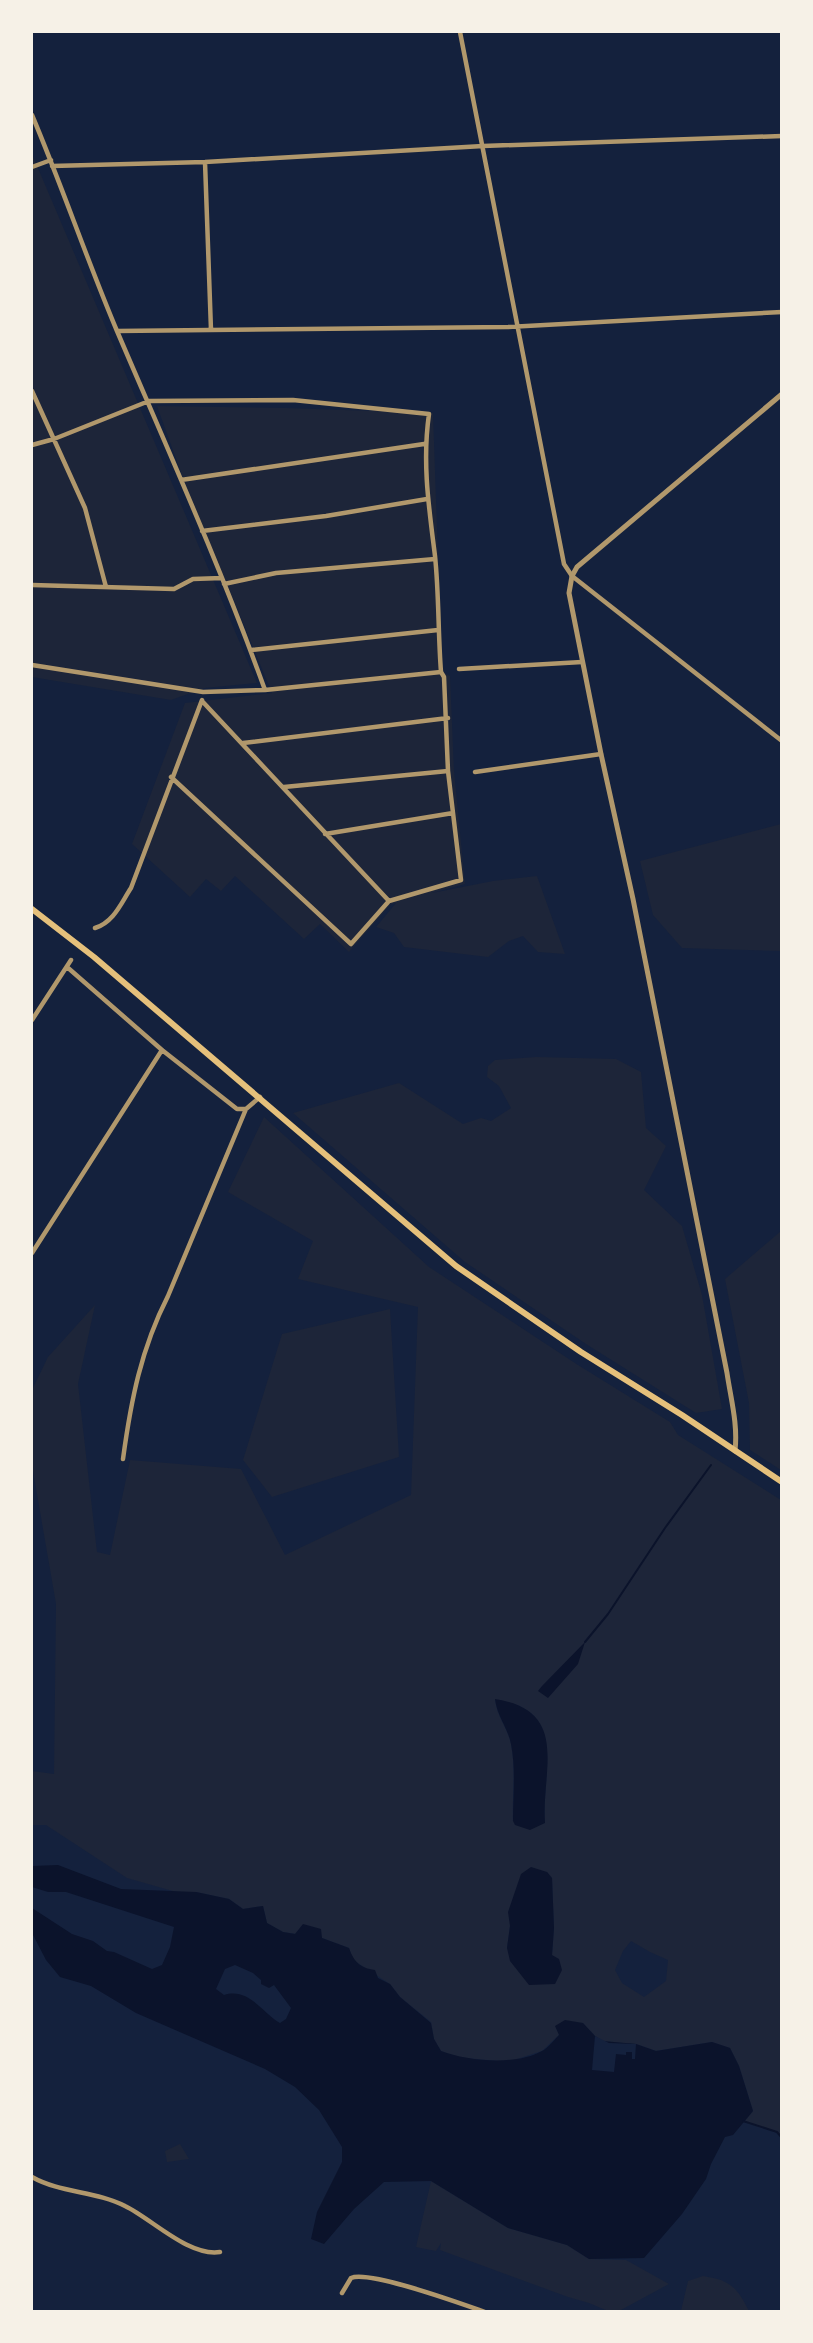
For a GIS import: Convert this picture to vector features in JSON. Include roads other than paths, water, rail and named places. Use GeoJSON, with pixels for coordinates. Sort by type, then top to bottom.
{"type":"FeatureCollection","features":[{"type":"Feature","properties":{"kind":"main road"},"geometry":{"type":"LineString","coordinates":[[32,909],[94,957],[456,1266],[581,1352],[682,1415],[782,1482]]}},
{"type":"Feature","properties":{"kind":"street"},"geometry":{"type":"LineString","coordinates":[[460,32],[564,564],[572,576],[782,741]]}},
{"type":"Feature","properties":{"kind":"street"},"geometry":{"type":"LineString","coordinates":[[32,115],[117,331],[149,401],[222,578],[265,690]]}},
{"type":"Feature","properties":{"kind":"street"},"geometry":{"type":"LineString","coordinates":[[52,166],[205,162],[483,146],[782,136]]}},
{"type":"Feature","properties":{"kind":"street"},"geometry":{"type":"LineString","coordinates":[[32,166],[51,159]]}},
{"type":"Feature","properties":{"kind":"street"},"geometry":{"type":"LineString","coordinates":[[205,162],[211,330]]}},
{"type":"Feature","properties":{"kind":"street"},"geometry":{"type":"LineString","coordinates":[[117,331],[518,327],[782,312]]}},
{"type":"Feature","properties":{"kind":"street"},"geometry":{"type":"LineString","coordinates":[[32,391],[85,508],[106,587]]}},
{"type":"Feature","properties":{"kind":"street"},"geometry":{"type":"LineString","coordinates":[[735,1451],[737,1436],[735,1413],[645,958],[569,593],[572,576],[577,567],[782,394]]}},
{"type":"Feature","properties":{"kind":"street"},"geometry":{"type":"LineString","coordinates":[[32,445],[54,439],[149,401],[293,400],[429,414],[424,444],[427,499],[435,559],[441,672],[444,677],[448,718],[448,771],[460,880],[389,901],[351,944],[171,777]]}},
{"type":"Feature","properties":{"kind":"street"},"geometry":{"type":"LineString","coordinates":[[181,480],[424,444]]}},
{"type":"Feature","properties":{"kind":"street"},"geometry":{"type":"LineString","coordinates":[[202,531],[326,516],[427,499]]}},
{"type":"Feature","properties":{"kind":"street"},"geometry":{"type":"LineString","coordinates":[[224,584],[276,573],[435,559]]}},
{"type":"Feature","properties":{"kind":"street"},"geometry":{"type":"LineString","coordinates":[[32,585],[174,588],[193,579],[222,578]]}},
{"type":"Feature","properties":{"kind":"street"},"geometry":{"type":"LineString","coordinates":[[251,650],[438,630]]}},
{"type":"Feature","properties":{"kind":"street"},"geometry":{"type":"LineString","coordinates":[[459,669],[582,662]]}},
{"type":"Feature","properties":{"kind":"street"},"geometry":{"type":"LineString","coordinates":[[32,665],[203,692],[265,690],[441,672]]}},
{"type":"Feature","properties":{"kind":"street"},"geometry":{"type":"LineString","coordinates":[[95,928],[104,925],[115,915],[131,888],[171,777],[202,701],[203,692]]}},
{"type":"Feature","properties":{"kind":"street"},"geometry":{"type":"LineString","coordinates":[[202,701],[389,901]]}},
{"type":"Feature","properties":{"kind":"street"},"geometry":{"type":"LineString","coordinates":[[243,743],[448,718]]}},
{"type":"Feature","properties":{"kind":"street"},"geometry":{"type":"LineString","coordinates":[[475,772],[601,754]]}},
{"type":"Feature","properties":{"kind":"street"},"geometry":{"type":"LineString","coordinates":[[284,788],[448,771]]}},
{"type":"Feature","properties":{"kind":"street"},"geometry":{"type":"LineString","coordinates":[[325,834],[453,813]]}},
{"type":"Feature","properties":{"kind":"street"},"geometry":{"type":"LineString","coordinates":[[32,1020],[71,960]]}},
{"type":"Feature","properties":{"kind":"street"},"geometry":{"type":"LineString","coordinates":[[67,967],[162,1050],[237,1109],[246,1109]]}},
{"type":"Feature","properties":{"kind":"street"},"geometry":{"type":"LineString","coordinates":[[32,1253],[162,1050]]}},
{"type":"Feature","properties":{"kind":"street"},"geometry":{"type":"LineString","coordinates":[[123,1459],[137,1376],[156,1320],[246,1109],[260,1097]]}},
{"type":"Feature","properties":{"kind":"street"},"geometry":{"type":"LineString","coordinates":[[32,2177],[52,2185],[127,2206],[191,2246],[214,2253],[220,2252]]}},
{"type":"Feature","properties":{"kind":"street"},"geometry":{"type":"LineString","coordinates":[[342,2292],[351,2278],[366,2276],[423,2291],[485,2312]]}},
{"type":"Feature","properties":{"kind":"waterway"},"geometry":{"type":"LineString","coordinates":[[585,1642],[608,1614],[665,1528],[711,1465]]}},
{"type":"Feature","properties":{"kind":"waterway"},"geometry":{"type":"LineString","coordinates":[[743,2121],[777,2132],[782,2138]]}}]}
